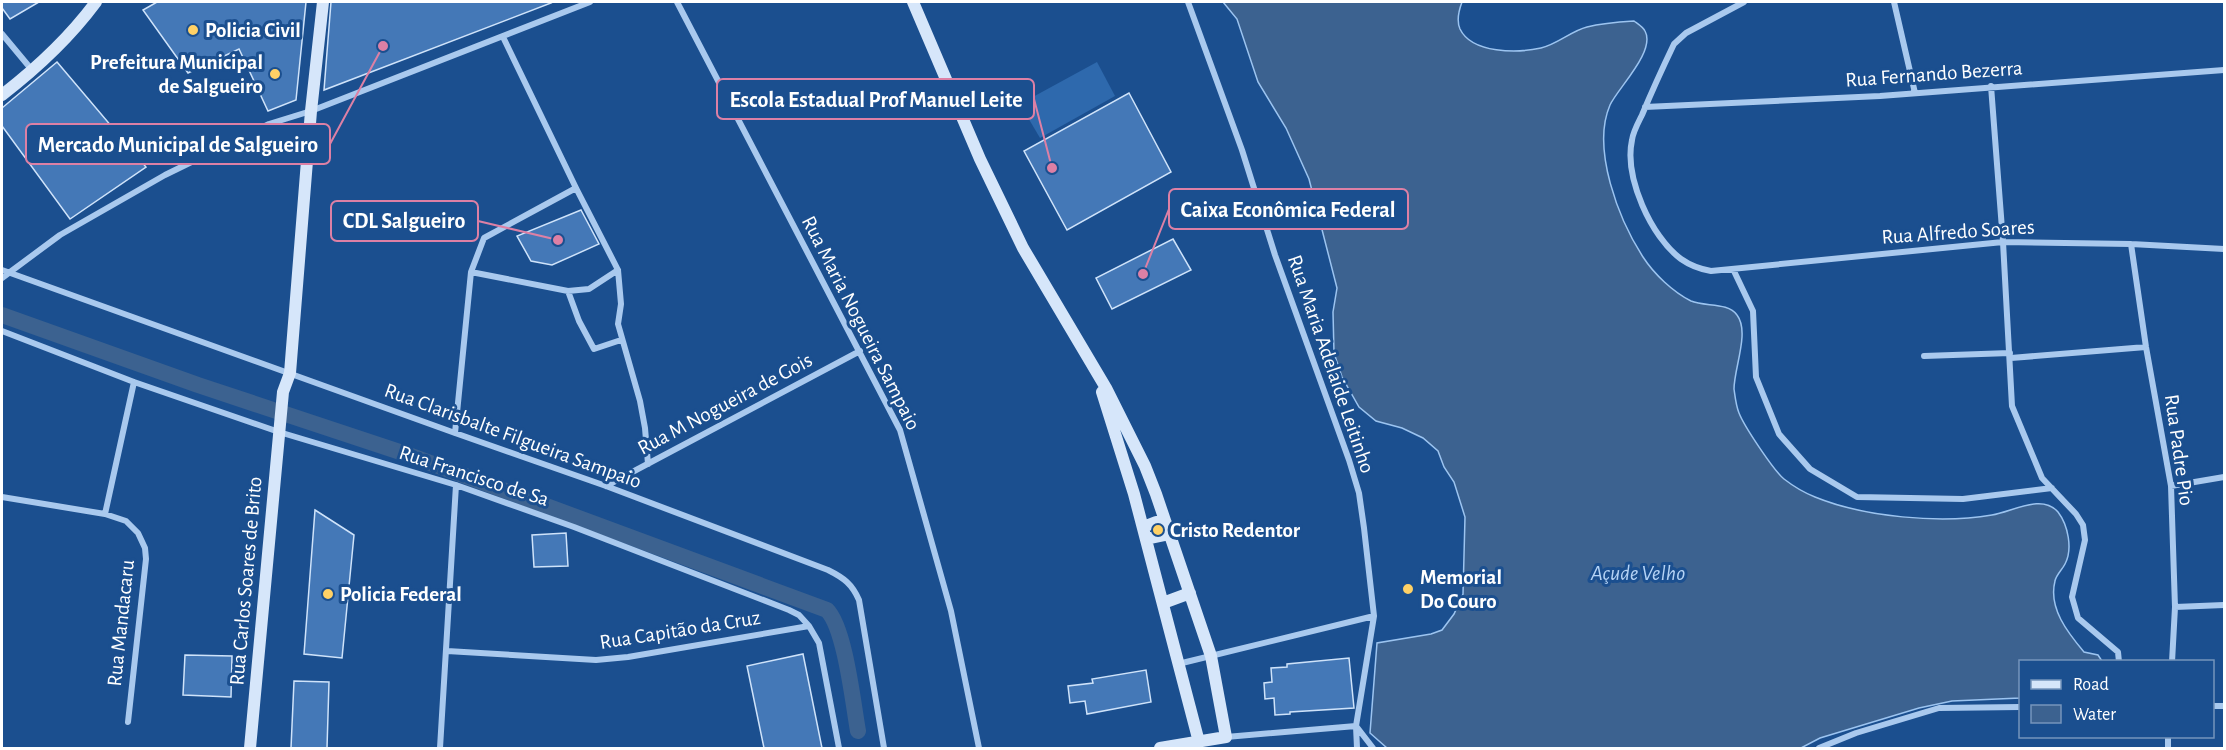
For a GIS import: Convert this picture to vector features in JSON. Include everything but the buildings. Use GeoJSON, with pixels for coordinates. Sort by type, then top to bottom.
{"type":"FeatureCollection","features":[{"type":"Feature","properties":{"kind":"main road"},"geometry":{"type":"LineString","coordinates":[[2,95],[33,72],[96,2]]}},
{"type":"Feature","properties":{"kind":"main road"},"geometry":{"type":"LineString","coordinates":[[290,373],[311,111],[323,2]]}},
{"type":"Feature","properties":{"kind":"main road"},"geometry":{"type":"LineString","coordinates":[[913,2],[980,159],[1023,248],[1095,368],[1137,447],[1168,528],[1211,656],[1226,737],[1160,748]]}},
{"type":"Feature","properties":{"kind":"main road"},"geometry":{"type":"LineString","coordinates":[[1095,368],[1145,533],[1199,742]]}},
{"type":"Feature","properties":{"kind":"main road","name":"Rua Carlos Soares de Brito"},"geometry":{"type":"LineString","coordinates":[[250,748],[283,392],[290,373]]}},
{"type":"Feature","properties":{"kind":"main road"},"geometry":{"type":"LineString","coordinates":[[1145,533],[1168,528]]}},
{"type":"Feature","properties":{"kind":"main road"},"geometry":{"type":"LineString","coordinates":[[1162,603],[1190,593]]}},
{"type":"Feature","properties":{"kind":"street"},"geometry":{"type":"LineString","coordinates":[[2,278],[4,271],[60,235],[165,175],[269,124],[311,111],[590,2]]}},
{"type":"Feature","properties":{"kind":"street","name":"Rua Maria Nogueira Sampaio"},"geometry":{"type":"LineString","coordinates":[[677,2],[900,430],[951,611],[979,748]]}},
{"type":"Feature","properties":{"kind":"street","name":"Rua Maria Adelaide Leitinho"},"geometry":{"type":"LineString","coordinates":[[1188,2],[1242,150],[1275,255],[1359,493],[1374,616],[1356,726],[1357,748]]}},
{"type":"Feature","properties":{"kind":"street"},"geometry":{"type":"LineString","coordinates":[[1645,107],[1674,44],[1686,33],[1744,2]]}},
{"type":"Feature","properties":{"kind":"street"},"geometry":{"type":"LineString","coordinates":[[1894,2],[1915,93]]}},
{"type":"Feature","properties":{"kind":"street"},"geometry":{"type":"LineString","coordinates":[[2,34],[33,72]]}},
{"type":"Feature","properties":{"kind":"street"},"geometry":{"type":"LineString","coordinates":[[503,37],[618,270],[621,304],[618,324],[640,401],[648,464]]}},
{"type":"Feature","properties":{"kind":"street","name":"Rua Fernando Bezerra"},"geometry":{"type":"LineString","coordinates":[[1645,107],[1915,93],[2224,70]]}},
{"type":"Feature","properties":{"kind":"street"},"geometry":{"type":"LineString","coordinates":[[1991,86],[2011,356],[2012,406],[2042,478],[2076,514],[2083,525],[2085,540],[2072,597],[2078,618],[2118,652],[2119,660]]}},
{"type":"Feature","properties":{"kind":"street","name":"Rua Alfredo Soares"},"geometry":{"type":"LineString","coordinates":[[1645,107],[1632,140],[1631,158],[1636,187],[1650,220],[1666,244],[1680,258],[1696,268],[1711,271],[2003,242],[2131,244],[2224,249]]}},
{"type":"Feature","properties":{"kind":"street"},"geometry":{"type":"LineString","coordinates":[[455,433],[471,272],[484,238],[576,188]]}},
{"type":"Feature","properties":{"kind":"street","name":"Rua Padre Pio"},"geometry":{"type":"LineString","coordinates":[[2131,244],[2146,346],[2171,486],[2175,607],[2172,660]]}},
{"type":"Feature","properties":{"kind":"street"},"geometry":{"type":"LineString","coordinates":[[1733,269],[1753,311],[1756,377],[1779,434],[1810,469],[1857,497],[1963,499],[2052,488]]}},
{"type":"Feature","properties":{"kind":"street"},"geometry":{"type":"LineString","coordinates":[[471,272],[568,291],[589,289],[618,270]]}},
{"type":"Feature","properties":{"kind":"street","name":"Rua Clarisbalte Filgueira Sampaio"},"geometry":{"type":"LineString","coordinates":[[4,271],[606,486],[845,578],[853,587],[859,600],[884,748]]}},
{"type":"Feature","properties":{"kind":"street"},"geometry":{"type":"LineString","coordinates":[[568,291],[579,321],[594,349],[621,340]]}},
{"type":"Feature","properties":{"kind":"street","name":"Rua Francisco de Sa"},"geometry":{"type":"LineString","coordinates":[[2,331],[134,382],[279,432],[456,485],[574,527],[789,610],[799,615],[819,643],[839,748]]}},
{"type":"Feature","properties":{"kind":"street"},"geometry":{"type":"LineString","coordinates":[[1924,356],[2011,356],[2146,346]]}},
{"type":"Feature","properties":{"kind":"street","name":"Rua M Nogueira de Gois"},"geometry":{"type":"LineString","coordinates":[[606,486],[860,351]]}},
{"type":"Feature","properties":{"kind":"street"},"geometry":{"type":"LineString","coordinates":[[105,514],[134,382]]}},
{"type":"Feature","properties":{"kind":"street"},"geometry":{"type":"LineString","coordinates":[[2171,486],[2224,477]]}},
{"type":"Feature","properties":{"kind":"street"},"geometry":{"type":"LineString","coordinates":[[440,748],[456,485]]}},
{"type":"Feature","properties":{"kind":"street","name":"Rua Mandacaru"},"geometry":{"type":"LineString","coordinates":[[2,497],[105,514],[126,520],[138,533],[145,548],[146,559],[128,722]]}},
{"type":"Feature","properties":{"kind":"street"},"geometry":{"type":"LineString","coordinates":[[2175,607],[2224,605]]}},
{"type":"Feature","properties":{"kind":"street"},"geometry":{"type":"LineString","coordinates":[[1178,664],[1374,616]]}},
{"type":"Feature","properties":{"kind":"street","name":"Rua Capitão da Cruz"},"geometry":{"type":"LineString","coordinates":[[447,651],[607,659],[809,626]]}},
{"type":"Feature","properties":{"kind":"street"},"geometry":{"type":"LineString","coordinates":[[1819,748],[1856,733],[1939,708],[2019,707]]}},
{"type":"Feature","properties":{"kind":"street"},"geometry":{"type":"LineString","coordinates":[[1226,737],[1356,726],[1373,748]]}},
{"type":"Feature","properties":{"kind":"shaded area"},"geometry":{"type":"Polygon","coordinates":[[[1097,62],[1115,96],[1040,138],[1020,104],[1097,62]]]}},
{"type":"Feature","properties":{"kind":"water","name":"Açude Velho"},"geometry":{"type":"Polygon","coordinates":[[[1223,2],[1462,2],[1458,22],[1466,37],[1485,47],[1508,51],[1541,48],[1581,29],[1593,26],[1634,21],[1639,24],[1645,31],[1647,39],[1645,49],[1635,69],[1610,105],[1605,123],[1604,142],[1610,184],[1634,242],[1658,276],[1677,293],[1691,301],[1722,306],[1737,315],[1741,322],[1742,340],[1734,389],[1736,404],[1742,419],[1767,458],[1784,479],[1815,497],[1856,510],[1879,514],[1949,519],[1992,515],[2026,505],[2044,504],[2051,507],[2058,512],[2064,524],[2069,544],[2065,564],[2055,581],[2054,601],[2066,628],[2084,652],[2098,655],[2101,660],[2019,660],[2019,698],[1952,701],[1919,708],[1820,738],[1801,748],[1387,748],[1370,733],[1377,643],[1442,630],[1454,614],[1463,594],[1465,517],[1454,482],[1444,467],[1438,451],[1423,438],[1402,428],[1376,421],[1359,407],[1342,377],[1334,353],[1333,312],[1337,288],[1309,179],[1286,128],[1258,82],[1237,19],[1223,2]]]}},
{"type":"Feature","properties":{"kind":"waterway"},"geometry":{"type":"LineString","coordinates":[[2,315],[198,385],[406,454],[827,610],[839,633],[851,685],[858,731]]}},
{"type":"Feature","properties":{"kind":"place","name":"Policia Civil"},"geometry":{"type":"Point","coordinates":[193,30]}},
{"type":"Feature","properties":{"kind":"place","name":"Mercado Municipal de Salgueiro"},"geometry":{"type":"Point","coordinates":[383,46]}},
{"type":"Feature","properties":{"kind":"place","name":"Prefeitura Municipal de Salgueiro"},"geometry":{"type":"Point","coordinates":[275,74]}},
{"type":"Feature","properties":{"kind":"place","name":"Escola Estadual Prof Manuel Leite"},"geometry":{"type":"Point","coordinates":[1052,168]}},
{"type":"Feature","properties":{"kind":"place","name":"CDL Salgueiro"},"geometry":{"type":"Point","coordinates":[558,240]}},
{"type":"Feature","properties":{"kind":"place","name":"Caixa Econômica Federal"},"geometry":{"type":"Point","coordinates":[1143,274]}},
{"type":"Feature","properties":{"kind":"place","name":"Cristo Redentor"},"geometry":{"type":"Point","coordinates":[1158,530]}},
{"type":"Feature","properties":{"kind":"place","name":"Memorial Do Couro"},"geometry":{"type":"Point","coordinates":[1408,589]}},
{"type":"Feature","properties":{"kind":"place","name":"Policia Federal"},"geometry":{"type":"Point","coordinates":[328,594]}}]}
